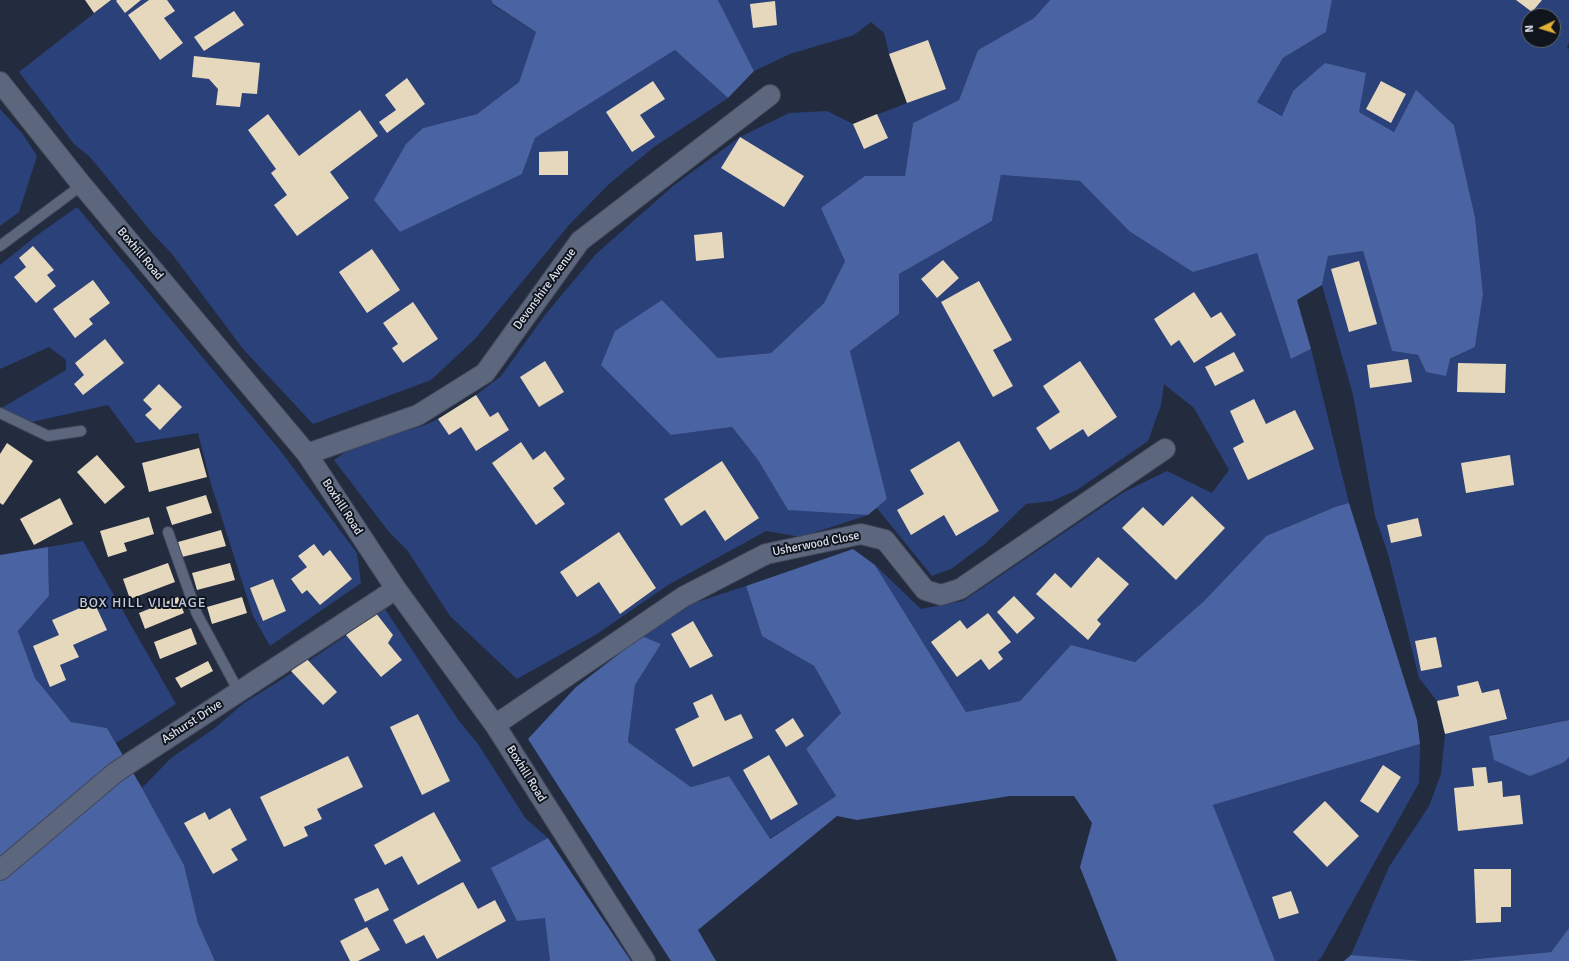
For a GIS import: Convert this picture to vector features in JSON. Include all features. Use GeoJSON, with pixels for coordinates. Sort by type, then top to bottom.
{"type":"FeatureCollection","features":[{"type":"Feature","properties":{"kind":"street","name":"Boxhill Road"},"geometry":{"type":"LineString","coordinates":[[0,82],[82,185],[307,454],[396,589],[495,725],[645,961]]}},
{"type":"Feature","properties":{"kind":"street","name":"Devonshire Avenue"},"geometry":{"type":"LineString","coordinates":[[307,454],[418,415],[485,373],[580,241],[770,95]]}},
{"type":"Feature","properties":{"kind":"street","name":"Usherwood Close"},"geometry":{"type":"LineString","coordinates":[[495,725],[682,597],[766,554],[860,534],[885,540],[924,590],[941,595],[960,589],[1165,449]]}},
{"type":"Feature","properties":{"kind":"street","name":"Ashurst Drive"},"geometry":{"type":"LineString","coordinates":[[0,870],[116,772],[396,589]]}},
{"type":"Feature","properties":{"kind":"lane"},"geometry":{"type":"LineString","coordinates":[[0,246],[82,185]]}},
{"type":"Feature","properties":{"kind":"lane"},"geometry":{"type":"LineString","coordinates":[[0,412],[48,436],[80,431]]}},
{"type":"Feature","properties":{"kind":"lane"},"geometry":{"type":"LineString","coordinates":[[168,532],[197,614],[239,692]]}},
{"type":"Feature","properties":{"kind":"shaded area"},"geometry":{"type":"Polygon","coordinates":[[[111,0],[491,0],[493,5],[536,32],[519,82],[477,114],[423,128],[522,174],[535,138],[675,50],[728,98],[654,147],[609,184],[569,225],[475,339],[431,380],[313,424],[243,349],[172,254],[153,234],[90,157],[74,144],[19,72],[111,0]]]}},
{"type":"Feature","properties":{"kind":"shaded area"},"geometry":{"type":"Polygon","coordinates":[[[491,0],[718,0],[754,71],[728,98],[675,50],[535,138],[522,174],[400,232],[374,200],[406,144],[423,128],[477,114],[519,82],[536,32],[493,4],[491,0]]]}},
{"type":"Feature","properties":{"kind":"shaded area"},"geometry":{"type":"Polygon","coordinates":[[[718,0],[1050,0],[1034,18],[978,50],[959,100],[913,123],[905,176],[865,176],[845,261],[824,303],[771,353],[718,358],[662,300],[671,435],[732,427],[758,460],[788,509],[868,515],[801,537],[766,531],[668,585],[597,634],[517,679],[450,616],[407,550],[389,532],[334,460],[353,447],[425,425],[438,419],[476,395],[501,376],[545,315],[596,254],[673,186],[740,137],[789,113],[827,111],[853,124],[907,103],[889,54],[884,33],[871,22],[854,35],[790,54],[754,71],[718,0]]]}},
{"type":"Feature","properties":{"kind":"shaded area"},"geometry":{"type":"Polygon","coordinates":[[[1050,0],[1332,0],[1326,32],[1283,58],[1257,102],[1282,116],[1293,91],[1325,63],[1366,73],[1359,112],[1394,132],[1416,90],[1454,125],[1475,217],[1483,294],[1475,347],[1450,359],[1446,376],[1426,372],[1418,355],[1392,351],[1363,251],[1328,256],[1322,285],[1297,300],[1311,349],[1291,359],[1257,253],[1193,272],[1129,231],[1080,181],[1001,175],[992,221],[899,274],[899,314],[850,351],[887,499],[868,515],[788,510],[758,460],[732,427],[671,435],[601,365],[615,331],[662,300],[718,358],[771,353],[824,303],[845,261],[821,208],[865,176],[905,176],[913,123],[959,100],[978,50],[1034,18],[1050,0]]]}},
{"type":"Feature","properties":{"kind":"shaded area"},"geometry":{"type":"Polygon","coordinates":[[[1332,0],[1569,0],[1569,42],[1567,48],[1569,49],[1569,720],[1490,735],[1565,763],[1569,757],[1569,928],[1551,952],[1456,961],[1424,961],[1351,955],[1389,867],[1429,806],[1441,774],[1445,734],[1437,701],[1419,678],[1388,554],[1375,516],[1353,395],[1322,285],[1328,256],[1363,251],[1392,351],[1418,355],[1426,372],[1475,347],[1483,294],[1475,217],[1454,125],[1416,91],[1394,132],[1359,112],[1293,91],[1283,116],[1257,102],[1283,58],[1326,32],[1332,0]]]}},
{"type":"Feature","properties":{"kind":"shaded area"},"geometry":{"type":"Polygon","coordinates":[[[0,109],[22,133],[37,156],[19,212],[0,226],[0,109]]]}},
{"type":"Feature","properties":{"kind":"shaded area"},"geometry":{"type":"Polygon","coordinates":[[[1001,175],[1080,181],[1129,231],[1193,271],[1257,252],[1291,359],[1311,349],[1349,503],[1335,507],[1266,536],[1204,601],[1135,662],[1071,646],[1020,701],[966,712],[875,565],[921,609],[963,601],[1124,492],[1167,471],[1212,493],[1229,470],[1194,408],[1164,384],[1161,405],[1148,441],[1077,490],[1052,501],[1026,504],[986,543],[951,569],[932,576],[876,507],[887,499],[850,351],[899,314],[899,274],[992,221],[1001,175]]]}},
{"type":"Feature","properties":{"kind":"shaded area"},"geometry":{"type":"Polygon","coordinates":[[[77,207],[279,449],[357,553],[361,583],[270,646],[253,616],[211,484],[198,433],[136,443],[108,405],[27,423],[0,409],[66,370],[66,360],[49,347],[0,369],[0,265],[36,236],[77,207]]]}},
{"type":"Feature","properties":{"kind":"shaded area"},"geometry":{"type":"Polygon","coordinates":[[[1349,503],[1417,720],[1420,744],[1213,805],[1275,961],[1117,961],[1080,867],[1092,823],[1074,796],[1010,796],[857,820],[837,816],[698,930],[716,961],[671,961],[528,739],[576,687],[642,636],[661,644],[635,685],[628,742],[691,787],[729,776],[770,839],[836,796],[806,749],[841,713],[814,666],[762,636],[746,586],[853,549],[875,565],[966,712],[1020,701],[1071,645],[1135,662],[1204,601],[1266,536],[1335,507],[1349,503]]]}},
{"type":"Feature","properties":{"kind":"shaded area"},"geometry":{"type":"Polygon","coordinates":[[[83,541],[176,704],[116,743],[107,728],[71,722],[35,678],[18,631],[49,596],[48,547],[83,541]]]}},
{"type":"Feature","properties":{"kind":"shaded area"},"geometry":{"type":"Polygon","coordinates":[[[48,547],[49,596],[18,631],[35,678],[71,722],[107,728],[184,865],[198,923],[215,961],[0,961],[0,555],[48,547]]]}},
{"type":"Feature","properties":{"kind":"shaded area"},"geometry":{"type":"Polygon","coordinates":[[[746,586],[762,636],[814,666],[841,713],[806,749],[836,796],[769,839],[729,776],[691,787],[628,742],[635,685],[661,644],[642,636],[694,603],[746,586]]]}},
{"type":"Feature","properties":{"kind":"shaded area"},"geometry":{"type":"Polygon","coordinates":[[[385,609],[459,721],[478,744],[526,819],[548,838],[492,868],[546,918],[550,961],[215,961],[198,923],[184,865],[142,788],[171,758],[215,728],[244,703],[284,678],[385,609]]]}},
{"type":"Feature","properties":{"kind":"shaded area"},"geometry":{"type":"Polygon","coordinates":[[[1569,720],[1569,757],[1565,762],[1530,776],[1494,760],[1489,736],[1569,720]]]}},
{"type":"Feature","properties":{"kind":"shaded area"},"geometry":{"type":"Polygon","coordinates":[[[1420,744],[1419,783],[1321,958],[1317,961],[1274,961],[1213,805],[1420,744]]]}},
{"type":"Feature","properties":{"kind":"shaded area"},"geometry":{"type":"Polygon","coordinates":[[[548,838],[631,961],[550,961],[545,918],[517,921],[491,868],[548,838]]]}},
{"type":"Feature","properties":{"kind":"shaded area"},"geometry":{"type":"Polygon","coordinates":[[[1569,928],[1569,961],[1456,961],[1551,952],[1569,928]]]}},
{"type":"Feature","properties":{"kind":"shaded area"},"geometry":{"type":"Polygon","coordinates":[[[1351,955],[1424,961],[1344,961],[1351,955]]]}},
{"type":"Feature","properties":{"kind":"building"},"geometry":{"type":"Polygon","coordinates":[[[85,0],[111,0],[94,13],[85,0]]]}},
{"type":"Feature","properties":{"kind":"building"},"geometry":{"type":"Polygon","coordinates":[[[141,0],[125,13],[116,1],[141,0]]]}},
{"type":"Feature","properties":{"kind":"building"},"geometry":{"type":"Polygon","coordinates":[[[149,0],[167,0],[175,11],[164,18],[183,43],[160,60],[128,15],[149,0]]]}},
{"type":"Feature","properties":{"kind":"building"},"geometry":{"type":"Polygon","coordinates":[[[1516,0],[1542,0],[1535,8],[1527,8],[1516,0]]]}},
{"type":"Feature","properties":{"kind":"building"},"geometry":{"type":"Polygon","coordinates":[[[775,1],[777,25],[753,28],[750,4],[775,1]]]}},
{"type":"Feature","properties":{"kind":"building"},"geometry":{"type":"Polygon","coordinates":[[[234,11],[244,25],[204,51],[194,37],[234,11]]]}},
{"type":"Feature","properties":{"kind":"building"},"geometry":{"type":"Polygon","coordinates":[[[928,40],[946,89],[907,103],[889,54],[928,40]]]}},
{"type":"Feature","properties":{"kind":"building"},"geometry":{"type":"Polygon","coordinates":[[[194,56],[260,63],[257,94],[242,93],[240,107],[216,105],[218,89],[209,79],[192,77],[194,56]]]}},
{"type":"Feature","properties":{"kind":"building"},"geometry":{"type":"Polygon","coordinates":[[[407,78],[425,104],[387,133],[379,122],[396,110],[385,95],[407,78]]]}},
{"type":"Feature","properties":{"kind":"building"},"geometry":{"type":"Polygon","coordinates":[[[653,81],[665,99],[640,115],[655,137],[632,152],[606,112],[653,81]]]}},
{"type":"Feature","properties":{"kind":"building"},"geometry":{"type":"Polygon","coordinates":[[[1381,81],[1406,94],[1391,123],[1366,109],[1381,81]]]}},
{"type":"Feature","properties":{"kind":"building"},"geometry":{"type":"Polygon","coordinates":[[[360,110],[378,136],[330,172],[349,198],[297,236],[274,205],[287,195],[271,173],[276,169],[248,130],[268,114],[299,156],[360,110]]]}},
{"type":"Feature","properties":{"kind":"building"},"geometry":{"type":"Polygon","coordinates":[[[877,114],[888,138],[864,149],[853,124],[877,114]]]}},
{"type":"Feature","properties":{"kind":"building"},"geometry":{"type":"Polygon","coordinates":[[[740,137],[804,176],[784,207],[721,168],[740,137]]]}},
{"type":"Feature","properties":{"kind":"building"},"geometry":{"type":"Polygon","coordinates":[[[568,151],[568,175],[539,175],[539,152],[568,151]]]}},
{"type":"Feature","properties":{"kind":"building"},"geometry":{"type":"Polygon","coordinates":[[[722,232],[724,258],[696,261],[694,235],[722,232]]]}},
{"type":"Feature","properties":{"kind":"building"},"geometry":{"type":"Polygon","coordinates":[[[33,246],[54,270],[47,275],[56,286],[36,303],[14,277],[26,267],[19,258],[33,246]]]}},
{"type":"Feature","properties":{"kind":"building"},"geometry":{"type":"Polygon","coordinates":[[[372,249],[400,290],[367,313],[339,272],[372,249]]]}},
{"type":"Feature","properties":{"kind":"building"},"geometry":{"type":"Polygon","coordinates":[[[943,260],[959,278],[937,298],[921,279],[943,260]]]}},
{"type":"Feature","properties":{"kind":"building"},"geometry":{"type":"Polygon","coordinates":[[[1359,261],[1377,324],[1349,332],[1331,269],[1359,261]]]}},
{"type":"Feature","properties":{"kind":"building"},"geometry":{"type":"Polygon","coordinates":[[[93,280],[110,303],[89,319],[93,324],[75,338],[53,309],[93,280]]]}},
{"type":"Feature","properties":{"kind":"building"},"geometry":{"type":"Polygon","coordinates":[[[979,281],[1012,340],[993,350],[1013,386],[993,397],[941,302],[979,281]]]}},
{"type":"Feature","properties":{"kind":"building"},"geometry":{"type":"Polygon","coordinates":[[[1194,292],[1211,318],[1221,312],[1236,335],[1194,363],[1179,340],[1171,346],[1154,319],[1194,292]]]}},
{"type":"Feature","properties":{"kind":"building"},"geometry":{"type":"Polygon","coordinates":[[[413,302],[438,339],[403,363],[392,348],[398,344],[383,323],[413,302]]]}},
{"type":"Feature","properties":{"kind":"building"},"geometry":{"type":"Polygon","coordinates":[[[105,339],[124,363],[83,395],[74,384],[84,375],[75,363],[105,339]]]}},
{"type":"Feature","properties":{"kind":"building"},"geometry":{"type":"Polygon","coordinates":[[[1234,352],[1244,371],[1215,386],[1205,367],[1234,352]]]}},
{"type":"Feature","properties":{"kind":"building"},"geometry":{"type":"Polygon","coordinates":[[[1408,359],[1412,382],[1370,388],[1367,365],[1408,359]]]}},
{"type":"Feature","properties":{"kind":"building"},"geometry":{"type":"Polygon","coordinates":[[[545,361],[564,392],[539,407],[520,377],[545,361]]]}},
{"type":"Feature","properties":{"kind":"building"},"geometry":{"type":"Polygon","coordinates":[[[1080,361],[1117,417],[1088,437],[1083,429],[1050,450],[1036,428],[1060,412],[1043,386],[1080,361]]]}},
{"type":"Feature","properties":{"kind":"building"},"geometry":{"type":"Polygon","coordinates":[[[1458,363],[1506,364],[1505,393],[1457,392],[1458,363]]]}},
{"type":"Feature","properties":{"kind":"building"},"geometry":{"type":"Polygon","coordinates":[[[159,384],[182,407],[160,430],[145,415],[152,409],[143,400],[159,384]]]}},
{"type":"Feature","properties":{"kind":"building"},"geometry":{"type":"Polygon","coordinates":[[[476,395],[490,417],[498,412],[509,430],[476,451],[461,427],[449,435],[438,419],[476,395]]]}},
{"type":"Feature","properties":{"kind":"building"},"geometry":{"type":"Polygon","coordinates":[[[1254,399],[1266,424],[1295,410],[1314,449],[1248,480],[1233,448],[1244,442],[1230,411],[1254,399]]]}},
{"type":"Feature","properties":{"kind":"building"},"geometry":{"type":"Polygon","coordinates":[[[959,441],[999,511],[956,536],[944,515],[911,535],[897,510],[924,494],[910,470],[959,441]]]}},
{"type":"Feature","properties":{"kind":"building"},"geometry":{"type":"Polygon","coordinates":[[[521,442],[533,460],[545,451],[565,479],[553,488],[565,504],[536,525],[492,463],[521,442]]]}},
{"type":"Feature","properties":{"kind":"building"},"geometry":{"type":"Polygon","coordinates":[[[7,443],[33,461],[3,505],[0,503],[0,454],[7,443]]]}},
{"type":"Feature","properties":{"kind":"building"},"geometry":{"type":"Polygon","coordinates":[[[199,448],[207,477],[149,492],[142,463],[199,448]]]}},
{"type":"Feature","properties":{"kind":"building"},"geometry":{"type":"Polygon","coordinates":[[[97,455],[125,487],[105,504],[77,472],[97,455]]]}},
{"type":"Feature","properties":{"kind":"building"},"geometry":{"type":"Polygon","coordinates":[[[1510,455],[1514,485],[1466,493],[1461,463],[1510,455]]]}},
{"type":"Feature","properties":{"kind":"building"},"geometry":{"type":"Polygon","coordinates":[[[722,461],[759,518],[725,541],[705,510],[681,526],[664,499],[722,461]]]}},
{"type":"Feature","properties":{"kind":"building"},"geometry":{"type":"Polygon","coordinates":[[[206,495],[212,513],[172,525],[166,507],[206,495]]]}},
{"type":"Feature","properties":{"kind":"building"},"geometry":{"type":"Polygon","coordinates":[[[1192,496],[1225,528],[1176,580],[1122,528],[1143,507],[1163,526],[1192,496]]]}},
{"type":"Feature","properties":{"kind":"building"},"geometry":{"type":"Polygon","coordinates":[[[60,498],[73,524],[34,545],[20,519],[60,498]]]}},
{"type":"Feature","properties":{"kind":"building"},"geometry":{"type":"Polygon","coordinates":[[[149,517],[154,534],[124,543],[127,551],[108,557],[100,531],[149,517]]]}},
{"type":"Feature","properties":{"kind":"building"},"geometry":{"type":"Polygon","coordinates":[[[1418,518],[1422,536],[1391,543],[1387,525],[1418,518]]]}},
{"type":"Feature","properties":{"kind":"building"},"geometry":{"type":"Polygon","coordinates":[[[221,530],[226,546],[182,557],[178,542],[221,530]]]}},
{"type":"Feature","properties":{"kind":"building"},"geometry":{"type":"Polygon","coordinates":[[[619,532],[656,588],[620,614],[599,582],[577,597],[560,572],[619,532]]]}},
{"type":"Feature","properties":{"kind":"building"},"geometry":{"type":"Polygon","coordinates":[[[314,544],[323,556],[330,550],[352,579],[320,605],[307,590],[302,594],[291,579],[307,567],[298,556],[314,544]]]}},
{"type":"Feature","properties":{"kind":"building"},"geometry":{"type":"Polygon","coordinates":[[[1098,557],[1129,584],[1097,620],[1101,624],[1088,640],[1036,594],[1055,573],[1071,588],[1098,557]]]}},
{"type":"Feature","properties":{"kind":"building"},"geometry":{"type":"Polygon","coordinates":[[[168,563],[175,582],[130,599],[123,579],[168,563]]]}},
{"type":"Feature","properties":{"kind":"building"},"geometry":{"type":"Polygon","coordinates":[[[230,563],[235,580],[197,590],[192,573],[230,563]]]}},
{"type":"Feature","properties":{"kind":"building"},"geometry":{"type":"Polygon","coordinates":[[[273,579],[286,611],[263,621],[250,588],[273,579]]]}},
{"type":"Feature","properties":{"kind":"building"},"geometry":{"type":"Polygon","coordinates":[[[1014,596],[1035,618],[1017,634],[997,612],[1014,596]]]}},
{"type":"Feature","properties":{"kind":"building"},"geometry":{"type":"Polygon","coordinates":[[[178,597],[184,613],[145,629],[139,613],[178,597]]]}},
{"type":"Feature","properties":{"kind":"building"},"geometry":{"type":"Polygon","coordinates":[[[242,597],[247,613],[212,624],[207,607],[242,597]]]}},
{"type":"Feature","properties":{"kind":"building"},"geometry":{"type":"Polygon","coordinates":[[[94,602],[107,630],[73,645],[79,657],[60,665],[66,680],[50,687],[33,646],[59,635],[52,620],[94,602]]]}},
{"type":"Feature","properties":{"kind":"building"},"geometry":{"type":"Polygon","coordinates":[[[375,612],[393,635],[388,643],[402,660],[381,677],[346,635],[375,612]]]}},
{"type":"Feature","properties":{"kind":"building"},"geometry":{"type":"Polygon","coordinates":[[[988,613],[1011,642],[998,652],[1003,659],[989,670],[981,659],[957,677],[931,642],[960,620],[967,629],[988,613]]]}},
{"type":"Feature","properties":{"kind":"building"},"geometry":{"type":"Polygon","coordinates":[[[693,621],[713,656],[690,668],[671,634],[693,621]]]}},
{"type":"Feature","properties":{"kind":"building"},"geometry":{"type":"Polygon","coordinates":[[[191,628],[197,644],[160,659],[154,642],[191,628]]]}},
{"type":"Feature","properties":{"kind":"building"},"geometry":{"type":"Polygon","coordinates":[[[1436,637],[1442,667],[1421,671],[1415,641],[1436,637]]]}},
{"type":"Feature","properties":{"kind":"building"},"geometry":{"type":"Polygon","coordinates":[[[306,658],[337,692],[323,705],[291,671],[306,658]]]}},
{"type":"Feature","properties":{"kind":"building"},"geometry":{"type":"Polygon","coordinates":[[[208,661],[213,671],[181,688],[175,678],[208,661]]]}},
{"type":"Feature","properties":{"kind":"building"},"geometry":{"type":"Polygon","coordinates":[[[1478,681],[1482,693],[1499,689],[1507,719],[1445,734],[1437,701],[1459,696],[1457,686],[1478,681]]]}},
{"type":"Feature","properties":{"kind":"building"},"geometry":{"type":"Polygon","coordinates":[[[712,694],[725,721],[741,714],[753,738],[693,767],[675,729],[699,717],[693,703],[712,694]]]}},
{"type":"Feature","properties":{"kind":"building"},"geometry":{"type":"Polygon","coordinates":[[[418,714],[450,781],[422,795],[390,727],[418,714]]]}},
{"type":"Feature","properties":{"kind":"building"},"geometry":{"type":"Polygon","coordinates":[[[793,718],[804,736],[786,747],[775,730],[793,718]]]}},
{"type":"Feature","properties":{"kind":"building"},"geometry":{"type":"Polygon","coordinates":[[[769,755],[798,804],[771,820],[743,770],[769,755]]]}},
{"type":"Feature","properties":{"kind":"building"},"geometry":{"type":"Polygon","coordinates":[[[348,756],[363,787],[317,809],[322,819],[304,827],[308,836],[284,847],[260,797],[348,756]]]}},
{"type":"Feature","properties":{"kind":"building"},"geometry":{"type":"Polygon","coordinates":[[[1383,765],[1401,777],[1378,813],[1360,801],[1383,765]]]}},
{"type":"Feature","properties":{"kind":"building"},"geometry":{"type":"Polygon","coordinates":[[[1486,767],[1488,783],[1502,781],[1503,797],[1520,795],[1523,824],[1458,831],[1454,788],[1474,786],[1472,768],[1486,767]]]}},
{"type":"Feature","properties":{"kind":"building"},"geometry":{"type":"Polygon","coordinates":[[[1325,801],[1359,836],[1327,867],[1293,832],[1325,801]]]}},
{"type":"Feature","properties":{"kind":"building"},"geometry":{"type":"Polygon","coordinates":[[[230,808],[247,840],[231,849],[238,860],[213,874],[184,823],[205,812],[209,820],[230,808]]]}},
{"type":"Feature","properties":{"kind":"building"},"geometry":{"type":"Polygon","coordinates":[[[434,812],[461,861],[418,885],[402,856],[385,865],[374,845],[434,812]]]}},
{"type":"Feature","properties":{"kind":"building"},"geometry":{"type":"Polygon","coordinates":[[[1474,869],[1511,869],[1511,907],[1501,907],[1501,922],[1476,923],[1474,869]]]}},
{"type":"Feature","properties":{"kind":"building"},"geometry":{"type":"Polygon","coordinates":[[[463,882],[478,909],[495,900],[506,921],[437,959],[424,935],[406,944],[393,920],[463,882]]]}},
{"type":"Feature","properties":{"kind":"building"},"geometry":{"type":"Polygon","coordinates":[[[378,888],[389,910],[365,922],[354,899],[378,888]]]}},
{"type":"Feature","properties":{"kind":"building"},"geometry":{"type":"Polygon","coordinates":[[[1291,891],[1299,913],[1279,919],[1272,897],[1291,891]]]}},
{"type":"Feature","properties":{"kind":"building"},"geometry":{"type":"Polygon","coordinates":[[[367,927],[380,950],[358,961],[350,961],[340,941],[367,927]]]}},
{"type":"Feature","properties":{"kind":"district","name":"BOX HILL VILLAGE"},"geometry":{"type":"Point","coordinates":[143,603]}}]}
